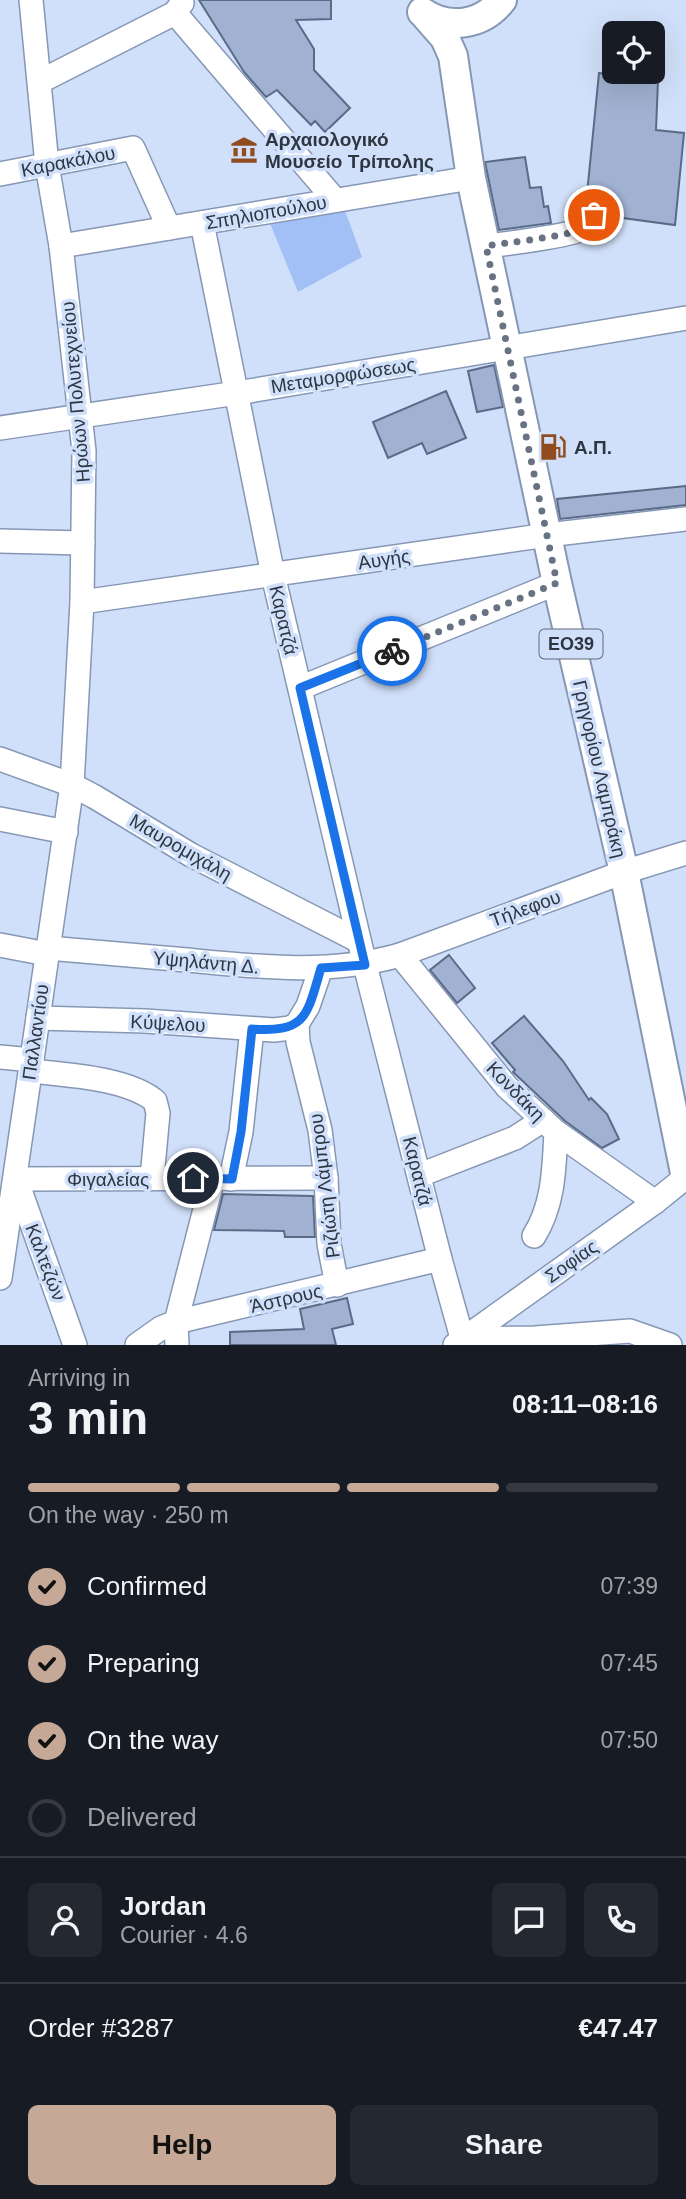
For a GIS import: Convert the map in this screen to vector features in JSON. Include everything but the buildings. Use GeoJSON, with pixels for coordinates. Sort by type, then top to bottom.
{"type":"FeatureCollection","features":[{"type":"Feature","properties":{"kind":"main road","name":"Γρηγορίου Λαμπράκη"},"geometry":{"type":"LineString","coordinates":[[456,72],[466,39],[480,19],[496,8],[502,0]]}},
{"type":"Feature","properties":{"kind":"main road","name":"Γρηγορίου Λαμπράκη"},"geometry":{"type":"LineString","coordinates":[[417,7],[445,38],[456,72],[471,178],[557,583],[624,872],[686,1178]]}},
{"type":"Feature","properties":{"kind":"main road"},"geometry":{"type":"LineString","coordinates":[[417,7],[442,22],[461,23],[480,19]]}},
{"type":"Feature","properties":{"kind":"street","name":"Ηρώων Πολυτεχνείου"},"geometry":{"type":"LineString","coordinates":[[31,0],[41,81],[47,165],[61,246],[84,451],[82,602],[72,785]]}},
{"type":"Feature","properties":{"kind":"street"},"geometry":{"type":"LineString","coordinates":[[41,81],[179,7],[229,77],[335,200]]}},
{"type":"Feature","properties":{"kind":"street","name":"Καρακάλου"},"geometry":{"type":"LineString","coordinates":[[0,174],[133,148],[169,228]]}},
{"type":"Feature","properties":{"kind":"street","name":"Σπηλιοπούλου"},"geometry":{"type":"LineString","coordinates":[[61,246],[471,178]]}},
{"type":"Feature","properties":{"kind":"street"},"geometry":{"type":"LineString","coordinates":[[486,246],[579,230],[593,223],[594,215]]}},
{"type":"Feature","properties":{"kind":"street","name":"Καρατζά"},"geometry":{"type":"LineString","coordinates":[[202,223],[273,575],[359,941],[461,1343]]}},
{"type":"Feature","properties":{"kind":"street","name":"Μεταμορφώσεως"},"geometry":{"type":"LineString","coordinates":[[0,428],[237,393],[686,318]]}},
{"type":"Feature","properties":{"kind":"street","name":"Αυγής"},"geometry":{"type":"LineString","coordinates":[[82,602],[547,535],[686,519]]}},
{"type":"Feature","properties":{"kind":"street"},"geometry":{"type":"LineString","coordinates":[[0,541],[83,542]]}},
{"type":"Feature","properties":{"kind":"street"},"geometry":{"type":"LineString","coordinates":[[300,688],[557,583]]}},
{"type":"Feature","properties":{"kind":"street","name":"Μαυρομιχάλη"},"geometry":{"type":"LineString","coordinates":[[0,759],[72,785],[191,855],[359,941]]}},
{"type":"Feature","properties":{"kind":"street","name":"Παλλαντίου"},"geometry":{"type":"LineString","coordinates":[[0,1278],[72,785]]}},
{"type":"Feature","properties":{"kind":"street"},"geometry":{"type":"LineString","coordinates":[[0,819],[66,832]]}},
{"type":"Feature","properties":{"kind":"street","name":"Τήλεφου"},"geometry":{"type":"LineString","coordinates":[[365,965],[400,955],[624,872],[686,853]]}},
{"type":"Feature","properties":{"kind":"street","name":"Υψηλάντη Δ."},"geometry":{"type":"LineString","coordinates":[[0,945],[254,967],[321,968],[365,965]]}},
{"type":"Feature","properties":{"kind":"street","name":"Κονδάκη"},"geometry":{"type":"LineString","coordinates":[[400,955],[507,1087],[550,1126],[655,1202]]}},
{"type":"Feature","properties":{"kind":"street"},"geometry":{"type":"LineString","coordinates":[[297,1024],[308,1006],[321,968]]}},
{"type":"Feature","properties":{"kind":"street","name":"Κύψελου"},"geometry":{"type":"LineString","coordinates":[[38,1018],[163,1022],[274,1030],[290,1028],[297,1024]]}},
{"type":"Feature","properties":{"kind":"street","name":"Ριζιώτη Λάμπρου"},"geometry":{"type":"LineString","coordinates":[[297,1024],[298,1042],[320,1130],[326,1178],[329,1244],[337,1285]]}},
{"type":"Feature","properties":{"kind":"street"},"geometry":{"type":"LineString","coordinates":[[176,1334],[222,1179],[241,1132],[252,1029]]}},
{"type":"Feature","properties":{"kind":"street"},"geometry":{"type":"LineString","coordinates":[[0,1057],[120,1085],[148,1095],[155,1101],[158,1113],[152,1178]]}},
{"type":"Feature","properties":{"kind":"street"},"geometry":{"type":"LineString","coordinates":[[419,1175],[550,1126],[550,1200],[545,1218],[534,1236]]}},
{"type":"Feature","properties":{"kind":"street","name":"Φιγαλείας"},"geometry":{"type":"LineString","coordinates":[[16,1179],[326,1178]]}},
{"type":"Feature","properties":{"kind":"street","name":"Σοφίας"},"geometry":{"type":"LineString","coordinates":[[461,1343],[686,1178]]}},
{"type":"Feature","properties":{"kind":"street","name":"Καλτεζών"},"geometry":{"type":"LineString","coordinates":[[16,1179],[75,1345]]}},
{"type":"Feature","properties":{"kind":"street","name":"Άστρους"},"geometry":{"type":"LineString","coordinates":[[137,1345],[161,1328],[176,1334],[337,1285],[440,1259]]}},
{"type":"Feature","properties":{"kind":"street"},"geometry":{"type":"LineString","coordinates":[[461,1343],[630,1331],[670,1345]]}},
{"type":"Feature","properties":{"kind":"shaded area"},"geometry":{"type":"Polygon","coordinates":[[[344,208],[362,257],[298,292],[269,221],[344,208]]]}},
{"type":"Feature","properties":{"kind":"way so far"},"geometry":{"type":"LineString","coordinates":[[392,651],[557,583],[486,246],[569,233],[588,227],[593,223],[594,215]]}},
{"type":"Feature","properties":{"kind":"place","name":"Αρχαιολογικό Μουσείο Τρίπολης"},"geometry":{"type":"Point","coordinates":[244,150]}},
{"type":"Feature","properties":{"kind":"place","name":"Α.Π."},"geometry":{"type":"Point","coordinates":[553,447]}},
{"type":"Feature","properties":{"kind":"route"},"geometry":{"type":"LineString","coordinates":[[193,1178],[232,1179],[241,1132],[252,1029],[274,1030],[290,1028],[297,1024],[314,992],[321,968],[365,965],[300,688],[392,651]]}}]}
